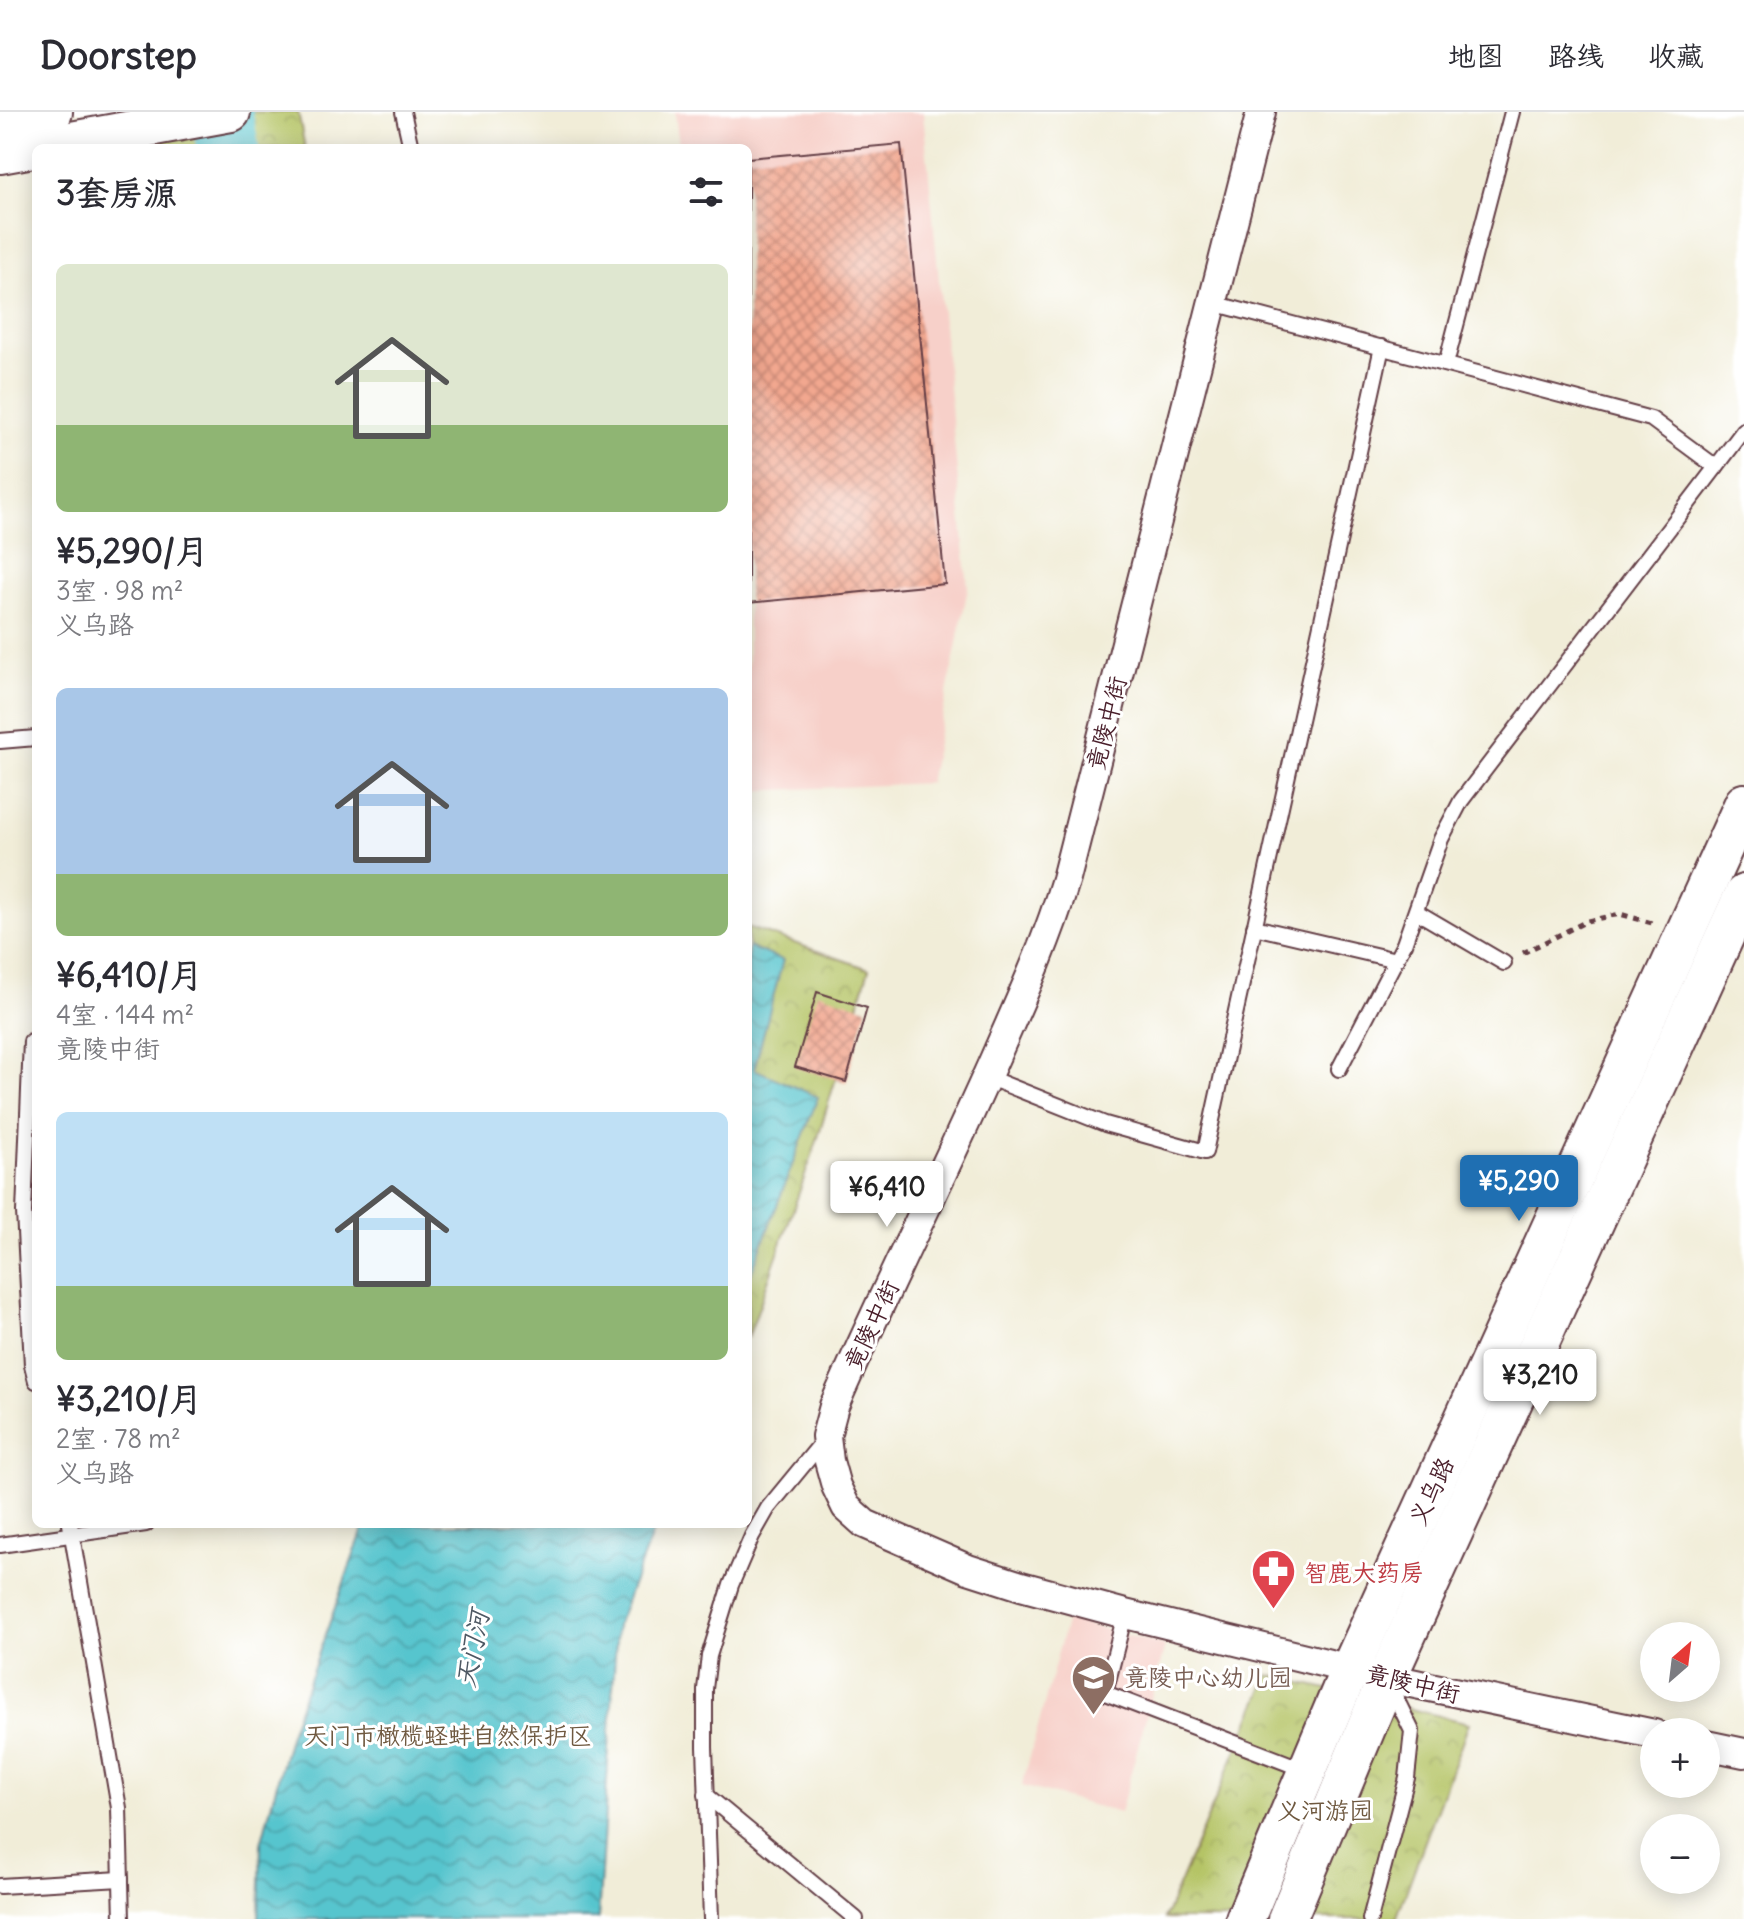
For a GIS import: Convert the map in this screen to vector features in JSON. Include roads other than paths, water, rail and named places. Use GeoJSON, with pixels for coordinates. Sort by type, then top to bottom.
{"type":"FeatureCollection","features":[{"type":"Feature","properties":{"kind":"main road"},"geometry":{"type":"LineString","coordinates":[[24,132],[231,112]]}},
{"type":"Feature","properties":{"kind":"main road","name":"义乌路"},"geometry":{"type":"LineString","coordinates":[[1245,1919],[1350,1669],[1744,803]]}},
{"type":"Feature","properties":{"kind":"main road","name":"义乌路"},"geometry":{"type":"LineString","coordinates":[[1287,1919],[1387,1678],[1744,894]]}},
{"type":"Feature","properties":{"kind":"street","name":"竟陵中街"},"geometry":{"type":"LineString","coordinates":[[1261,112],[1066,879],[1043,949],[987,1077],[834,1406],[826,1436],[829,1461],[846,1507],[865,1524],[968,1569],[1125,1614],[1387,1678],[1640,1731]]}},
{"type":"Feature","properties":{"kind":"street"},"geometry":{"type":"LineString","coordinates":[[1720,1748],[1744,1753]]}},
{"type":"Feature","properties":{"kind":"lane"},"geometry":{"type":"LineString","coordinates":[[403,112],[410,144]]}},
{"type":"Feature","properties":{"kind":"lane"},"geometry":{"type":"LineString","coordinates":[[1446,364],[1512,112]]}},
{"type":"Feature","properties":{"kind":"lane"},"geometry":{"type":"LineString","coordinates":[[1213,303],[1651,419],[1716,467]]}},
{"type":"Feature","properties":{"kind":"lane"},"geometry":{"type":"LineString","coordinates":[[987,1077],[1105,1124],[1205,1152],[1382,347]]}},
{"type":"Feature","properties":{"kind":"lane"},"geometry":{"type":"LineString","coordinates":[[1339,1069],[1396,960],[1417,912],[1441,839],[1461,801],[1744,430]]}},
{"type":"Feature","properties":{"kind":"lane"},"geometry":{"type":"LineString","coordinates":[[0,741],[32,738]]}},
{"type":"Feature","properties":{"kind":"lane"},"geometry":{"type":"LineString","coordinates":[[1417,912],[1504,963]]}},
{"type":"Feature","properties":{"kind":"lane"},"geometry":{"type":"LineString","coordinates":[[1254,927],[1396,960]]}},
{"type":"Feature","properties":{"kind":"lane"},"geometry":{"type":"LineString","coordinates":[[31,1041],[24,1212],[32,1365]]}},
{"type":"Feature","properties":{"kind":"lane"},"geometry":{"type":"LineString","coordinates":[[711,1919],[705,1689],[709,1656],[752,1536],[768,1508],[826,1436]]}},
{"type":"Feature","properties":{"kind":"lane"},"geometry":{"type":"LineString","coordinates":[[0,1545],[96,1528]]}},
{"type":"Feature","properties":{"kind":"lane"},"geometry":{"type":"LineString","coordinates":[[71,1530],[119,1808],[122,1919]]}},
{"type":"Feature","properties":{"kind":"lane"},"geometry":{"type":"LineString","coordinates":[[1125,1614],[1105,1693],[1306,1771]]}},
{"type":"Feature","properties":{"kind":"lane"},"geometry":{"type":"LineString","coordinates":[[1370,1919],[1407,1778],[1412,1731],[1387,1678]]}},
{"type":"Feature","properties":{"kind":"lane"},"geometry":{"type":"LineString","coordinates":[[706,1795],[856,1919]]}},
{"type":"Feature","properties":{"kind":"lane"},"geometry":{"type":"LineString","coordinates":[[0,1886],[121,1879]]}},
{"type":"Feature","properties":{"kind":"water"},"geometry":{"type":"Polygon","coordinates":[[[752,948],[783,960],[754,1069],[818,1097],[752,1271],[752,948]]]}},
{"type":"Feature","properties":{"kind":"water","name":"天门市橄榄蛏蚌自然保护区"},"geometry":{"type":"Polygon","coordinates":[[[364,1528],[654,1528],[617,1625],[598,1919],[259,1919],[261,1844],[290,1733],[364,1528]]]}},
{"type":"Feature","properties":{"kind":"waterway","name":"天门河"},"geometry":{"type":"LineString","coordinates":[[221,112],[227,144]]}},
{"type":"Feature","properties":{"kind":"place","name":"智鹿大药房"},"geometry":{"type":"Point","coordinates":[1273,1611]}},
{"type":"Feature","properties":{"kind":"place","name":"竟陵中心幼儿园"},"geometry":{"type":"Point","coordinates":[1093,1716]}},
{"type":"Feature","properties":{"kind":"park label","name":"义河游园"},"geometry":{"type":"Point","coordinates":[1325,1810]}}]}
